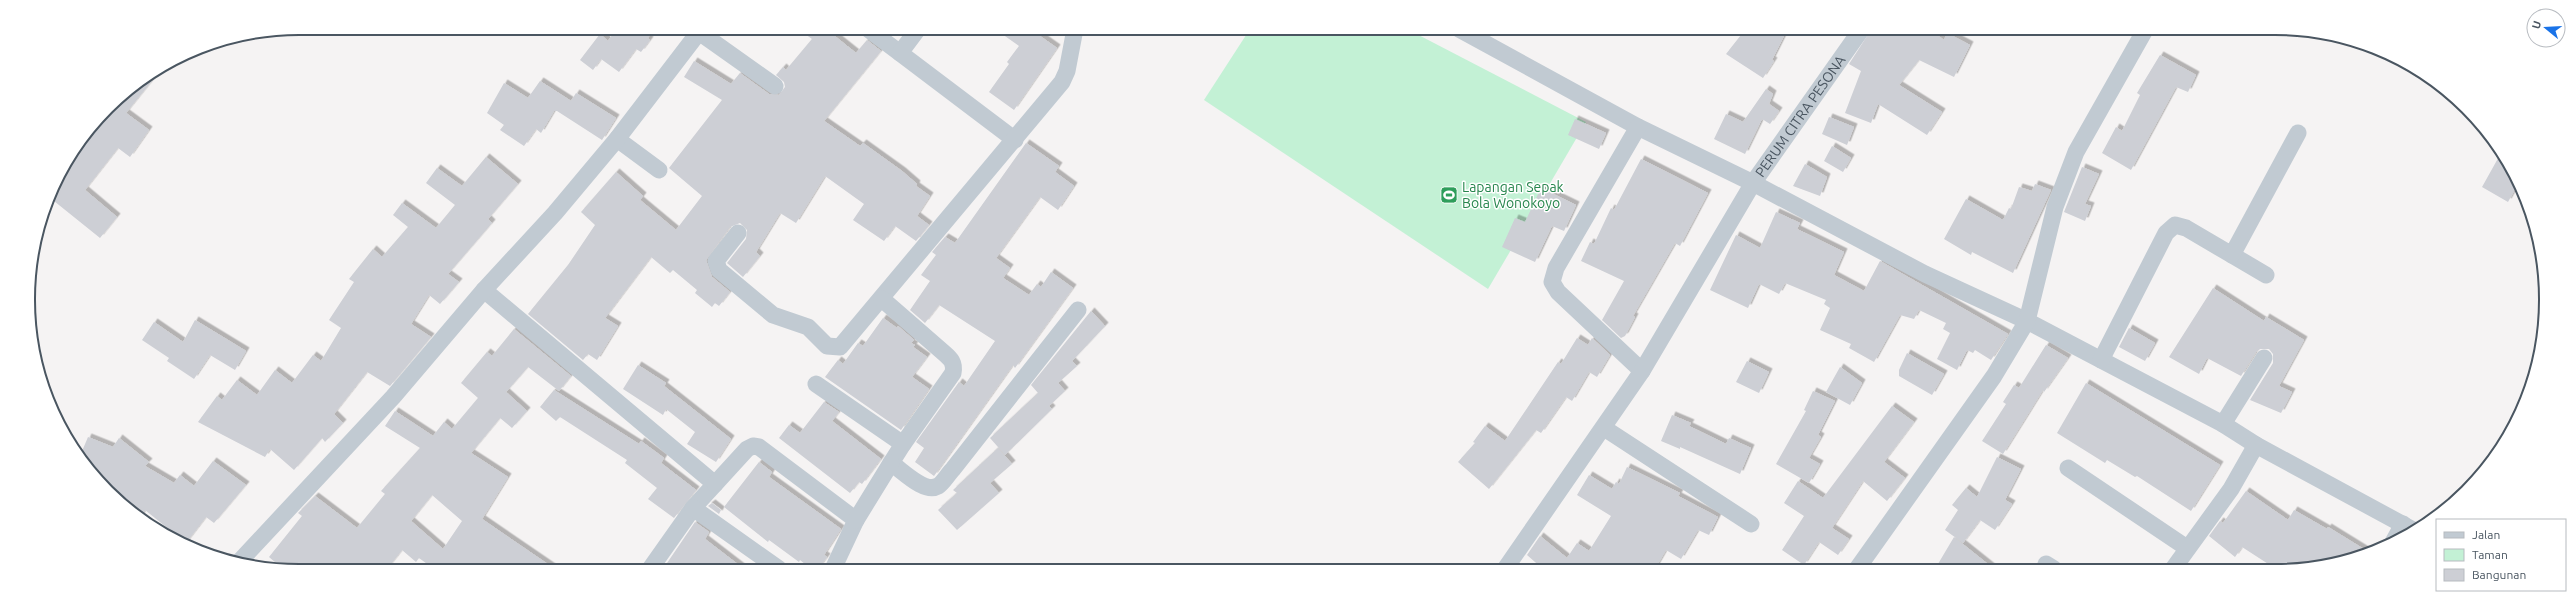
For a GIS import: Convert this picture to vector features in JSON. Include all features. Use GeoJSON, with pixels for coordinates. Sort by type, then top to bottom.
{"type":"FeatureCollection","features":[{"type":"Feature","properties":{"kind":"street"},"geometry":{"type":"LineString","coordinates":[[243,558],[393,397],[484,290],[555,213],[617,139],[696,35]]}},
{"type":"Feature","properties":{"kind":"street"},"geometry":{"type":"LineString","coordinates":[[707,35],[775,86]]}},
{"type":"Feature","properties":{"kind":"street"},"geometry":{"type":"LineString","coordinates":[[876,35],[1014,140]]}},
{"type":"Feature","properties":{"kind":"street"},"geometry":{"type":"LineString","coordinates":[[900,53],[914,35]]}},
{"type":"Feature","properties":{"kind":"street"},"geometry":{"type":"LineString","coordinates":[[738,233],[716,261],[716,266],[773,315],[808,328],[828,346],[834,348],[840,346],[878,304],[1062,82],[1067,71],[1074,35]]}},
{"type":"Feature","properties":{"kind":"street"},"geometry":{"type":"LineString","coordinates":[[1475,35],[1638,127],[1753,183],[1925,274],[2027,321],[2223,424],[2256,445],[2408,527]]}},
{"type":"Feature","properties":{"kind":"street","name":"PERUM CITRA PESONA"},"geometry":{"type":"LineString","coordinates":[[1509,564],[1642,371],[1753,183],[1857,35]]}},
{"type":"Feature","properties":{"kind":"street"},"geometry":{"type":"LineString","coordinates":[[1861,564],[1994,376],[2027,321],[2056,207],[2076,152],[2142,35]]}},
{"type":"Feature","properties":{"kind":"street"},"geometry":{"type":"LineString","coordinates":[[1638,127],[1556,268],[1552,282],[1558,292],[1642,371]]}},
{"type":"Feature","properties":{"kind":"street"},"geometry":{"type":"LineString","coordinates":[[2232,255],[2298,132]]}},
{"type":"Feature","properties":{"kind":"street"},"geometry":{"type":"LineString","coordinates":[[617,139],[659,170]]}},
{"type":"Feature","properties":{"kind":"street"},"geometry":{"type":"LineString","coordinates":[[2100,360],[2166,233],[2175,225],[2186,228],[2266,275]]}},
{"type":"Feature","properties":{"kind":"street"},"geometry":{"type":"LineString","coordinates":[[484,290],[715,484]]}},
{"type":"Feature","properties":{"kind":"street"},"geometry":{"type":"LineString","coordinates":[[835,564],[856,520],[903,444],[954,368],[952,361],[944,353],[878,304]]}},
{"type":"Feature","properties":{"kind":"street"},"geometry":{"type":"LineString","coordinates":[[891,463],[924,487],[939,486],[1078,310]]}},
{"type":"Feature","properties":{"kind":"street"},"geometry":{"type":"LineString","coordinates":[[2223,424],[2264,358]]}},
{"type":"Feature","properties":{"kind":"street"},"geometry":{"type":"LineString","coordinates":[[816,384],[903,444]]}},
{"type":"Feature","properties":{"kind":"street"},"geometry":{"type":"LineString","coordinates":[[1604,428],[1750,524]]}},
{"type":"Feature","properties":{"kind":"street"},"geometry":{"type":"LineString","coordinates":[[2176,564],[2231,489],[2256,445]]}},
{"type":"Feature","properties":{"kind":"street"},"geometry":{"type":"LineString","coordinates":[[654,564],[693,508],[746,449],[753,446],[759,447],[856,520]]}},
{"type":"Feature","properties":{"kind":"street"},"geometry":{"type":"LineString","coordinates":[[2068,468],[2187,548]]}},
{"type":"Feature","properties":{"kind":"street"},"geometry":{"type":"LineString","coordinates":[[693,508],[772,564]]}},
{"type":"Feature","properties":{"kind":"green space","name":"Lapangan Sepak Bola Wonokoyo"},"geometry":{"type":"Polygon","coordinates":[[[1246,35],[1419,35],[1586,122],[1488,289],[1204,100],[1246,35]]]}},
{"type":"Feature","properties":{"kind":"building"},"geometry":{"type":"Polygon","coordinates":[[[599,35],[608,41],[612,35],[650,35],[648,38],[650,40],[641,52],[636,49],[619,72],[601,59],[593,70],[580,60],[599,35]]]}},
{"type":"Feature","properties":{"kind":"building"},"geometry":{"type":"Polygon","coordinates":[[[806,35],[834,35],[856,53],[867,40],[881,51],[824,121],[860,146],[863,143],[902,171],[917,184],[916,186],[930,196],[917,216],[929,225],[916,241],[895,226],[884,241],[853,220],[864,204],[825,176],[796,223],[780,213],[756,252],[760,256],[743,277],[727,263],[746,239],[747,230],[740,223],[730,227],[706,260],[712,277],[730,292],[719,306],[715,303],[712,307],[695,293],[697,290],[673,270],[670,273],[651,257],[605,318],[618,326],[597,360],[588,354],[583,360],[528,314],[568,265],[595,225],[581,212],[616,172],[643,196],[640,200],[676,230],[702,196],[669,168],[722,100],[684,77],[694,61],[731,84],[740,73],[769,94],[779,95],[785,87],[784,82],[776,75],[783,67],[786,70],[812,39],[806,35]]]}},
{"type":"Feature","properties":{"kind":"building"},"geometry":{"type":"Polygon","coordinates":[[[1003,35],[1039,35],[1057,48],[1014,110],[989,92],[1009,64],[1007,62],[1019,46],[1003,35]]]}},
{"type":"Feature","properties":{"kind":"building"},"geometry":{"type":"Polygon","coordinates":[[[1741,35],[1784,35],[1772,60],[1774,61],[1763,78],[1726,54],[1741,35]]]}},
{"type":"Feature","properties":{"kind":"building"},"geometry":{"type":"Polygon","coordinates":[[[1868,35],[1937,35],[1944,40],[1946,35],[1951,35],[1970,45],[1954,77],[1919,60],[1899,85],[1942,112],[1927,135],[1878,104],[1871,123],[1845,113],[1861,71],[1849,64],[1868,35]]]}},
{"type":"Feature","properties":{"kind":"building"},"geometry":{"type":"Polygon","coordinates":[[[2160,55],[2196,75],[2188,92],[2176,87],[2131,170],[2102,153],[2116,127],[2122,131],[2140,95],[2137,93],[2160,55]]]}},
{"type":"Feature","properties":{"kind":"building"},"geometry":{"type":"Polygon","coordinates":[[[152,81],[126,113],[149,130],[130,157],[118,148],[85,190],[117,217],[100,238],[54,201],[70,167],[90,138],[112,112],[138,90],[152,81]]]}},
{"type":"Feature","properties":{"kind":"building"},"geometry":{"type":"Polygon","coordinates":[[[540,81],[571,101],[576,93],[616,118],[602,140],[557,111],[554,111],[541,133],[536,129],[524,146],[500,130],[504,125],[487,113],[504,83],[528,98],[540,81]]]}},
{"type":"Feature","properties":{"kind":"building"},"geometry":{"type":"Polygon","coordinates":[[[1766,89],[1773,94],[1769,104],[1779,111],[1770,124],[1762,119],[1745,154],[1714,139],[1726,114],[1743,122],[1766,89]]]}},
{"type":"Feature","properties":{"kind":"building"},"geometry":{"type":"Polygon","coordinates":[[[1829,117],[1854,127],[1847,145],[1822,134],[1829,117]]]}},
{"type":"Feature","properties":{"kind":"building"},"geometry":{"type":"Polygon","coordinates":[[[1575,119],[1606,133],[1599,149],[1568,135],[1575,119]]]}},
{"type":"Feature","properties":{"kind":"building"},"geometry":{"type":"Polygon","coordinates":[[[1026,143],[1059,166],[1055,172],[1074,186],[1058,210],[1040,197],[996,258],[1010,268],[1003,278],[1029,295],[1037,284],[1041,287],[1051,272],[1073,288],[1015,368],[1013,365],[934,476],[915,462],[924,448],[916,442],[959,382],[964,386],[995,341],[939,305],[925,323],[910,310],[930,281],[921,275],[936,255],[932,252],[945,237],[955,243],[1026,143]]]}},
{"type":"Feature","properties":{"kind":"building"},"geometry":{"type":"Polygon","coordinates":[[[1832,146],[1851,158],[1843,172],[1824,161],[1832,146]]]}},
{"type":"Feature","properties":{"kind":"building"},"geometry":{"type":"Polygon","coordinates":[[[486,157],[518,184],[488,219],[492,223],[448,274],[459,282],[440,304],[429,295],[411,324],[431,337],[390,386],[367,372],[334,414],[343,423],[325,442],[322,438],[294,470],[270,449],[265,457],[198,422],[217,396],[222,400],[237,380],[257,395],[275,370],[292,383],[313,355],[321,361],[341,328],[329,320],[354,282],[349,279],[373,249],[382,257],[408,227],[393,215],[402,203],[436,228],[455,205],[426,183],[437,168],[462,186],[486,157]]]}},
{"type":"Feature","properties":{"kind":"building"},"geometry":{"type":"Polygon","coordinates":[[[2498,158],[2504,167],[2515,189],[2508,202],[2482,187],[2498,158]]]}},
{"type":"Feature","properties":{"kind":"building"},"geometry":{"type":"Polygon","coordinates":[[[1641,159],[1708,193],[1680,246],[1675,243],[1633,316],[1635,317],[1625,336],[1621,338],[1602,320],[1624,281],[1581,261],[1590,242],[1594,244],[1611,208],[1614,210],[1641,159]]]}},
{"type":"Feature","properties":{"kind":"building"},"geometry":{"type":"Polygon","coordinates":[[[1805,164],[1827,177],[1820,196],[1793,186],[1805,164]]]}},
{"type":"Feature","properties":{"kind":"building"},"geometry":{"type":"Polygon","coordinates":[[[2082,167],[2099,174],[2085,204],[2091,206],[2085,221],[2064,212],[2082,167]]]}},
{"type":"Feature","properties":{"kind":"building"},"geometry":{"type":"Polygon","coordinates":[[[2035,184],[2051,190],[2013,273],[1972,252],[1971,255],[1944,239],[1966,199],[2003,220],[2009,208],[2011,209],[2019,187],[2032,191],[2035,184]]]}},
{"type":"Feature","properties":{"kind":"building"},"geometry":{"type":"Polygon","coordinates":[[[1541,188],[1576,205],[1564,231],[1552,226],[1535,262],[1502,247],[1515,218],[1525,222],[1541,188]]]}},
{"type":"Feature","properties":{"kind":"building"},"geometry":{"type":"Polygon","coordinates":[[[1776,212],[1800,223],[1797,229],[1844,252],[1834,275],[1864,291],[1880,261],[2008,334],[1991,360],[1975,350],[1973,353],[1967,350],[1957,370],[1937,359],[1950,333],[1943,329],[1946,323],[1919,310],[1914,319],[1900,315],[1874,362],[1849,348],[1851,344],[1820,330],[1830,308],[1824,304],[1826,300],[1785,283],[1779,294],[1759,284],[1748,308],[1710,290],[1736,235],[1760,248],[1776,212]]]}},
{"type":"Feature","properties":{"kind":"building"},"geometry":{"type":"Polygon","coordinates":[[[2213,288],[2264,321],[2266,317],[2304,340],[2279,386],[2292,392],[2281,413],[2250,400],[2273,363],[2273,354],[2269,349],[2260,349],[2256,352],[2241,376],[2207,358],[2199,374],[2169,357],[2213,288]]]}},
{"type":"Feature","properties":{"kind":"building"},"geometry":{"type":"Polygon","coordinates":[[[1091,311],[1105,326],[1072,361],[1077,366],[1058,383],[1065,391],[1049,406],[1052,409],[1005,455],[990,438],[1038,393],[1031,385],[1091,311]]]}},
{"type":"Feature","properties":{"kind":"building"},"geometry":{"type":"Polygon","coordinates":[[[883,318],[897,328],[898,326],[914,340],[911,343],[915,345],[913,347],[927,357],[912,377],[929,389],[901,430],[825,377],[838,360],[843,364],[858,343],[863,346],[883,318]]]}},
{"type":"Feature","properties":{"kind":"building"},"geometry":{"type":"Polygon","coordinates":[[[195,320],[246,351],[235,370],[210,355],[194,379],[167,361],[169,358],[142,340],[154,322],[183,342],[195,320]]]}},
{"type":"Feature","properties":{"kind":"building"},"geometry":{"type":"Polygon","coordinates":[[[2129,328],[2155,343],[2145,361],[2119,347],[2129,328]]]}},
{"type":"Feature","properties":{"kind":"building"},"geometry":{"type":"Polygon","coordinates":[[[514,329],[571,376],[559,391],[528,367],[506,392],[527,411],[512,428],[500,418],[471,453],[508,477],[482,519],[548,564],[427,564],[419,558],[416,562],[402,550],[391,564],[282,563],[276,563],[269,557],[302,516],[298,513],[315,496],[357,528],[385,494],[381,491],[420,448],[385,426],[395,411],[433,436],[444,422],[452,429],[478,398],[461,383],[487,352],[492,356],[514,329]],[[432,495],[411,521],[443,549],[462,521],[432,495]]]}},
{"type":"Feature","properties":{"kind":"building"},"geometry":{"type":"Polygon","coordinates":[[[1577,338],[1588,345],[1592,338],[1610,355],[1597,377],[1589,372],[1572,401],[1566,397],[1541,433],[1536,430],[1489,489],[1458,462],[1475,443],[1473,442],[1485,426],[1505,441],[1558,362],[1561,364],[1577,338]]]}},
{"type":"Feature","properties":{"kind":"building"},"geometry":{"type":"Polygon","coordinates":[[[2046,345],[2068,358],[2044,392],[2043,390],[2003,454],[1982,441],[2006,404],[2003,402],[2014,385],[2019,388],[2046,345]]]}},
{"type":"Feature","properties":{"kind":"building"},"geometry":{"type":"Polygon","coordinates":[[[1907,353],[1944,374],[1932,395],[1899,376],[1899,370],[1907,353]]]}},
{"type":"Feature","properties":{"kind":"building"},"geometry":{"type":"Polygon","coordinates":[[[1747,361],[1769,372],[1759,393],[1736,382],[1747,361]]]}},
{"type":"Feature","properties":{"kind":"building"},"geometry":{"type":"Polygon","coordinates":[[[638,365],[666,383],[664,386],[731,439],[716,462],[687,444],[695,432],[666,409],[663,415],[623,389],[638,365]]]}},
{"type":"Feature","properties":{"kind":"building"},"geometry":{"type":"Polygon","coordinates":[[[1840,367],[1862,383],[1850,405],[1826,392],[1840,367]]]}},
{"type":"Feature","properties":{"kind":"building"},"geometry":{"type":"Polygon","coordinates":[[[2086,383],[2220,465],[2191,511],[2137,476],[2135,477],[2107,460],[2105,463],[2057,433],[2086,383]]]}},
{"type":"Feature","properties":{"kind":"building"},"geometry":{"type":"Polygon","coordinates":[[[554,390],[639,444],[641,441],[664,458],[661,463],[696,490],[674,518],[648,499],[657,488],[625,463],[627,460],[560,417],[556,421],[540,407],[554,390]]]}},
{"type":"Feature","properties":{"kind":"building"},"geometry":{"type":"Polygon","coordinates":[[[1813,391],[1835,401],[1818,435],[1821,437],[1809,458],[1820,464],[1809,483],[1776,464],[1806,411],[1804,410],[1813,391]]]}},
{"type":"Feature","properties":{"kind":"building"},"geometry":{"type":"Polygon","coordinates":[[[824,402],[839,412],[832,421],[881,459],[862,484],[859,482],[850,493],[779,438],[789,425],[800,433],[824,402]]]}},
{"type":"Feature","properties":{"kind":"building"},"geometry":{"type":"Polygon","coordinates":[[[1892,406],[1914,422],[1884,462],[1905,478],[1887,501],[1863,481],[1832,528],[1849,539],[1838,555],[1819,542],[1805,564],[1803,564],[1782,550],[1804,516],[1784,503],[1798,481],[1823,498],[1892,406]]]}},
{"type":"Feature","properties":{"kind":"building"},"geometry":{"type":"Polygon","coordinates":[[[1672,415],[1691,423],[1689,426],[1726,444],[1729,438],[1751,448],[1740,474],[1680,447],[1680,449],[1661,441],[1672,415]]]}},
{"type":"Feature","properties":{"kind":"building"},"geometry":{"type":"Polygon","coordinates":[[[88,437],[113,447],[119,438],[149,462],[145,466],[174,483],[180,475],[194,486],[213,461],[246,485],[214,523],[206,517],[189,540],[171,531],[145,510],[143,513],[138,509],[112,487],[83,450],[88,437]]]}},
{"type":"Feature","properties":{"kind":"building"},"geometry":{"type":"Polygon","coordinates":[[[998,448],[1012,464],[990,483],[999,493],[957,530],[938,510],[957,493],[953,490],[998,448]]]}},
{"type":"Feature","properties":{"kind":"building"},"geometry":{"type":"Polygon","coordinates":[[[1997,457],[2021,469],[2005,500],[2012,504],[1995,530],[1980,520],[1963,543],[1945,530],[1958,510],[1952,505],[1966,488],[1977,497],[1997,457]]]}},
{"type":"Feature","properties":{"kind":"building"},"geometry":{"type":"Polygon","coordinates":[[[759,462],[772,472],[769,477],[841,529],[824,555],[827,557],[822,564],[805,564],[800,560],[799,562],[769,540],[768,542],[724,507],[759,462]]]}},
{"type":"Feature","properties":{"kind":"building"},"geometry":{"type":"Polygon","coordinates":[[[1627,467],[1680,493],[1678,496],[1718,517],[1709,535],[1698,530],[1681,559],[1666,550],[1658,564],[1537,564],[1527,555],[1540,536],[1567,558],[1577,543],[1589,551],[1611,516],[1577,495],[1589,475],[1612,489],[1616,482],[1619,484],[1627,467]]]}},
{"type":"Feature","properties":{"kind":"building"},"geometry":{"type":"Polygon","coordinates":[[[2246,491],[2288,520],[2294,510],[2327,529],[2328,527],[2363,549],[2343,555],[2309,562],[2268,564],[2242,547],[2235,557],[2209,536],[2220,521],[2223,523],[2246,491]]]}},
{"type":"Feature","properties":{"kind":"building"},"geometry":{"type":"Polygon","coordinates":[[[712,503],[721,510],[719,514],[708,506],[712,503]]]}},
{"type":"Feature","properties":{"kind":"building"},"geometry":{"type":"Polygon","coordinates":[[[695,522],[709,532],[705,539],[738,564],[666,564],[695,522]]]}},
{"type":"Feature","properties":{"kind":"building"},"geometry":{"type":"Polygon","coordinates":[[[1954,537],[1988,564],[1938,564],[1954,537]]]}},
{"type":"Feature","properties":{"kind":"place","name":"Lapangan Sepak Bola Wonokoyo"},"geometry":{"type":"Point","coordinates":[1449,195]}}]}
